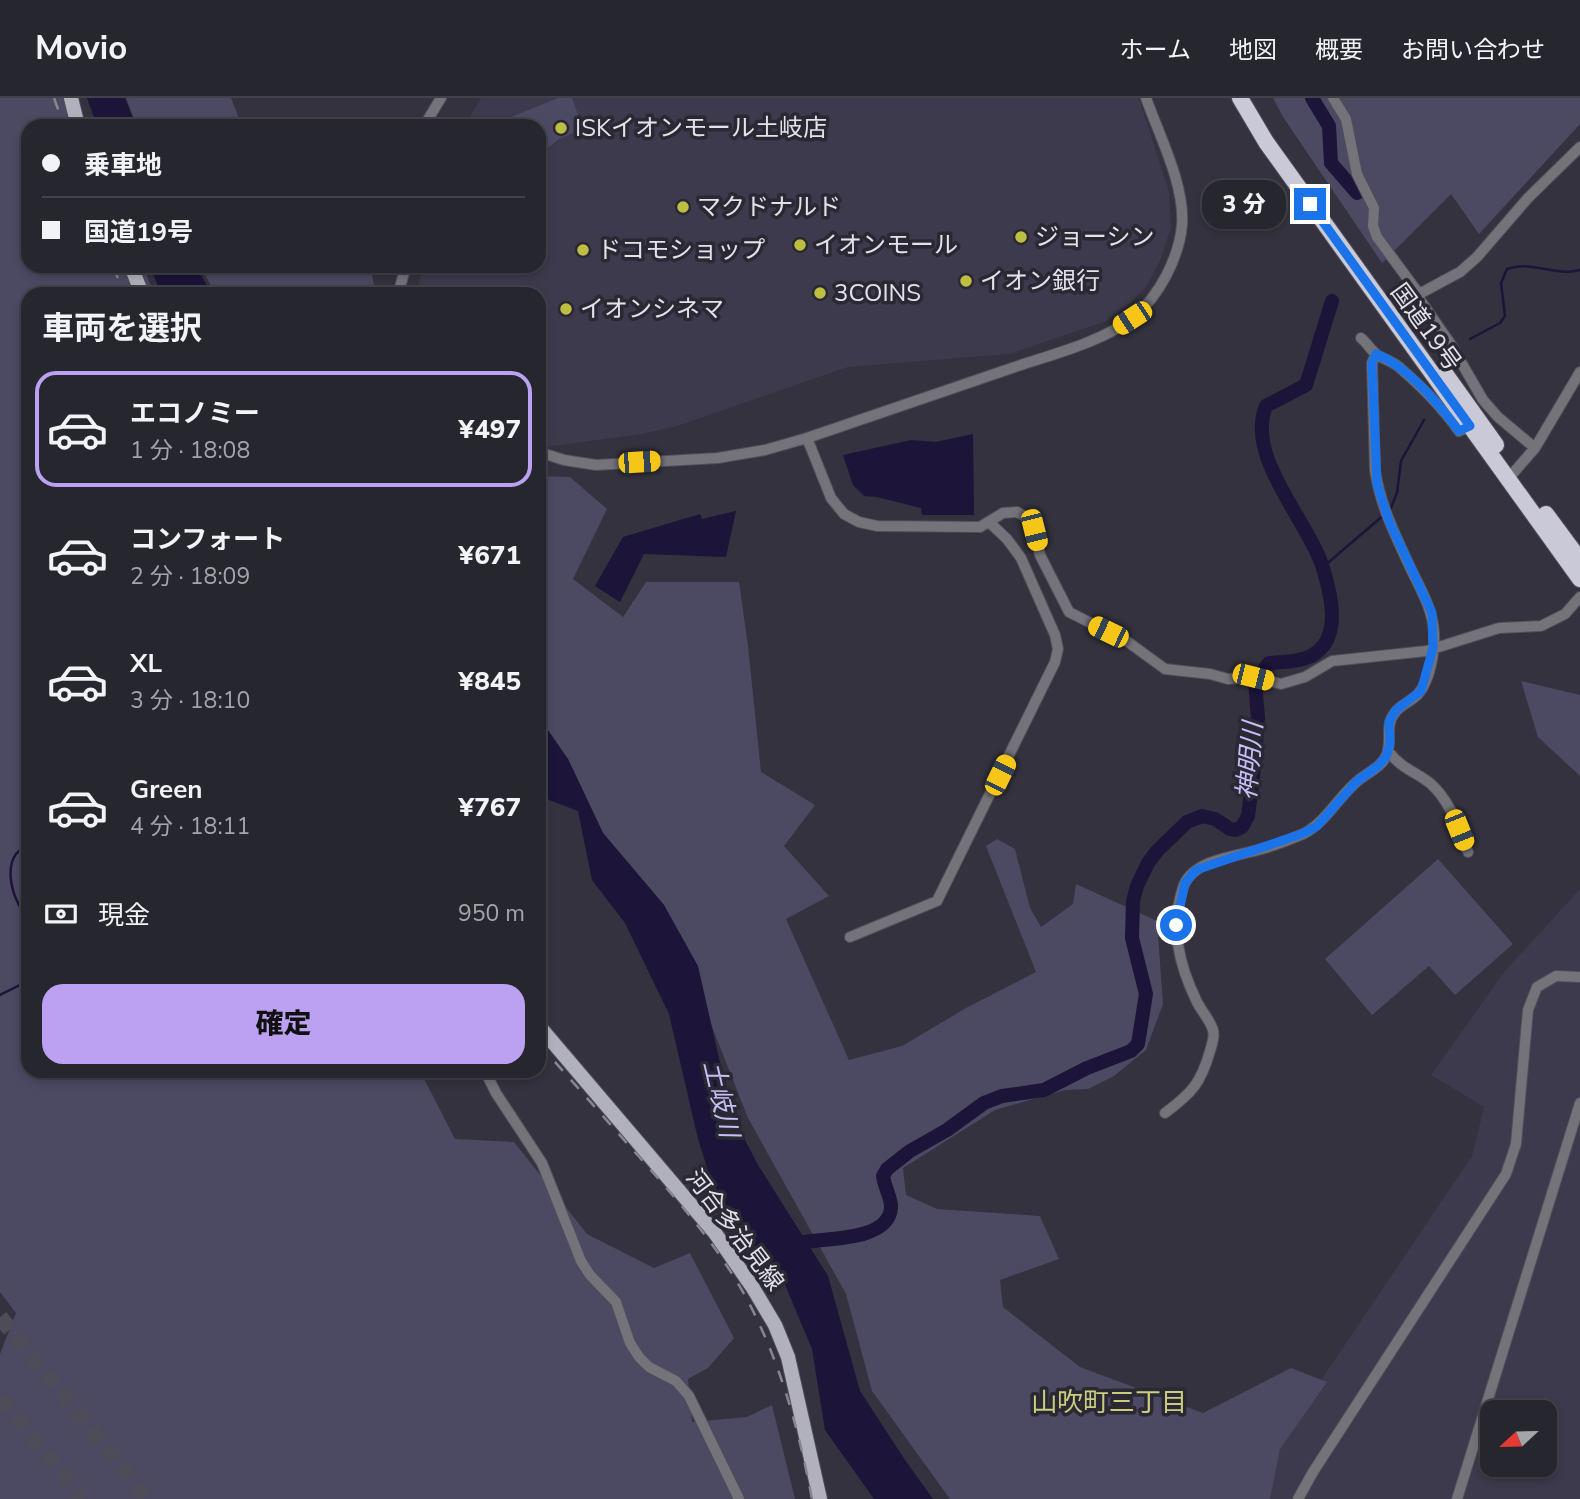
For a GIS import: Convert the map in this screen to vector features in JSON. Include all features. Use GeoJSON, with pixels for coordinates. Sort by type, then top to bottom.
{"type":"FeatureCollection","features":[{"type":"Feature","properties":{"kind":"highway","name":"国道19号"},"geometry":{"type":"LineString","coordinates":[[1240,98],[1266,142],[1470,426],[1580,560]]}},
{"type":"Feature","properties":{"kind":"highway","name":"国道19号"},"geometry":{"type":"LineString","coordinates":[[1252,98],[1271,133],[1331,222],[1472,410],[1511,475],[1580,579]]}},
{"type":"Feature","properties":{"kind":"main road"},"geometry":{"type":"LineString","coordinates":[[71,98],[76,119]]}},
{"type":"Feature","properties":{"kind":"main road","name":"河合多治見線"},"geometry":{"type":"LineString","coordinates":[[546,1034],[715,1233],[770,1316],[788,1357],[820,1499]]}},
{"type":"Feature","properties":{"kind":"street"},"geometry":{"type":"LineString","coordinates":[[428,119],[441,98]]}},
{"type":"Feature","properties":{"kind":"street"},"geometry":{"type":"LineString","coordinates":[[546,454],[596,465],[718,458],[765,450],[1028,363],[1102,335],[1132,318],[1148,303],[1159,287],[1175,253],[1182,224],[1180,197],[1146,98]]}},
{"type":"Feature","properties":{"kind":"street"},"geometry":{"type":"LineString","coordinates":[[1333,98],[1346,119],[1357,174],[1374,208],[1373,226],[1377,237],[1419,294],[1420,300],[1450,343],[1483,400],[1498,417],[1535,448]]}},
{"type":"Feature","properties":{"kind":"street"},"geometry":{"type":"LineString","coordinates":[[1419,294],[1460,272],[1477,257],[1528,198],[1580,147]]}},
{"type":"Feature","properties":{"kind":"street"},"geometry":{"type":"LineString","coordinates":[[1360,338],[1371,346],[1376,354],[1398,367],[1443,410],[1459,431],[1470,426]]}},
{"type":"Feature","properties":{"kind":"street"},"geometry":{"type":"LineString","coordinates":[[1165,1113],[1198,1085],[1204,1074],[1213,1040],[1213,1031],[1193,993],[1178,951],[1176,925],[1185,883],[1190,875],[1206,865],[1259,850],[1317,826],[1356,782],[1386,757],[1389,722],[1396,710],[1421,691],[1433,648],[1432,613],[1389,521],[1377,484],[1372,363],[1376,354]]}},
{"type":"Feature","properties":{"kind":"street"},"geometry":{"type":"LineString","coordinates":[[1511,475],[1535,448],[1580,372]]}},
{"type":"Feature","properties":{"kind":"street"},"geometry":{"type":"LineString","coordinates":[[807,438],[831,498],[844,514],[859,522],[877,526],[980,527],[1003,513],[1017,512],[1028,518],[1040,555],[1069,612],[1128,642],[1166,669],[1210,674],[1228,680],[1253,677],[1281,684],[1305,677],[1332,661],[1433,648],[1499,628],[1541,626],[1565,614],[1580,597]]}},
{"type":"Feature","properties":{"kind":"street"},"geometry":{"type":"LineString","coordinates":[[850,937],[937,901],[1055,662],[1058,649],[1055,635],[1021,558],[989,522]]}},
{"type":"Feature","properties":{"kind":"street"},"geometry":{"type":"LineString","coordinates":[[1388,751],[1397,763],[1423,778],[1444,797],[1468,852]]}},
{"type":"Feature","properties":{"kind":"street"},"geometry":{"type":"LineString","coordinates":[[1298,1499],[1506,1174],[1516,1144],[1528,1010],[1537,987],[1556,976],[1580,977]]}},
{"type":"Feature","properties":{"kind":"street"},"geometry":{"type":"LineString","coordinates":[[488,1078],[542,1163],[581,1261],[590,1275],[616,1302],[630,1343],[639,1357],[649,1367],[676,1381],[689,1396],[739,1499]]}},
{"type":"Feature","properties":{"kind":"street"},"geometry":{"type":"LineString","coordinates":[[1457,1499],[1580,1104]]}},
{"type":"Feature","properties":{"kind":"shaded area"},"geometry":{"type":"Polygon","coordinates":[[[0,98],[75,98],[83,119],[21,119],[21,273],[146,273],[151,287],[21,287],[21,1078],[424,1078],[455,1139],[514,1142],[587,1234],[654,1268],[690,1253],[734,1338],[708,1368],[688,1379],[692,1422],[747,1417],[772,1405],[795,1499],[0,1499],[0,1354],[16,1313],[0,1292],[0,98]]]}},
{"type":"Feature","properties":{"kind":"shaded area"},"geometry":{"type":"Polygon","coordinates":[[[126,98],[231,98],[239,119],[134,119],[126,98]]]}},
{"type":"Feature","properties":{"kind":"shaded area","name":"イオンモール"},"geometry":{"type":"Polygon","coordinates":[[[481,98],[1139,98],[1169,192],[1171,228],[1160,261],[1146,287],[1129,304],[1104,322],[1009,354],[848,367],[677,426],[642,434],[546,447],[546,287],[417,287],[422,273],[546,273],[546,119],[468,119],[481,98]]]}},
{"type":"Feature","properties":{"kind":"shaded area","name":"ISKイオンモール土岐店"},"geometry":{"type":"Polygon","coordinates":[[[558,98],[572,98],[583,129],[559,139],[546,149],[546,119],[506,119],[558,98]]]}},
{"type":"Feature","properties":{"kind":"shaded area"},"geometry":{"type":"Polygon","coordinates":[[[1273,98],[1580,98],[1580,124],[1479,234],[1451,194],[1382,263],[1283,117],[1273,98]]]}},
{"type":"Feature","properties":{"kind":"shaded area"},"geometry":{"type":"Polygon","coordinates":[[[204,273],[372,273],[374,287],[212,287],[204,273]]]}},
{"type":"Feature","properties":{"kind":"shaded area"},"geometry":{"type":"Polygon","coordinates":[[[546,476],[570,477],[607,509],[573,579],[623,617],[646,582],[739,582],[761,772],[815,805],[784,846],[829,896],[786,919],[849,1060],[902,1046],[966,1008],[1036,972],[986,846],[997,839],[1015,849],[1030,908],[1041,927],[1073,904],[1076,884],[1157,921],[1163,1004],[1146,1050],[1114,1076],[1088,1089],[1065,1090],[995,1110],[903,1168],[906,1195],[937,1209],[1040,1216],[1059,1259],[1000,1280],[1003,1307],[1080,1367],[1203,1413],[1291,1368],[1327,1382],[1280,1449],[1270,1499],[950,1499],[872,1391],[846,1294],[748,1118],[664,905],[603,833],[568,759],[546,732],[546,476]]]}},
{"type":"Feature","properties":{"kind":"shaded area"},"geometry":{"type":"Polygon","coordinates":[[[1521,681],[1580,695],[1580,776],[1538,737],[1521,681]]]}},
{"type":"Feature","properties":{"kind":"shaded area"},"geometry":{"type":"Polygon","coordinates":[[[1438,859],[1513,944],[1455,995],[1429,966],[1372,1015],[1325,959],[1438,859]]]}},
{"type":"Feature","properties":{"kind":"shaded area"},"geometry":{"type":"Polygon","coordinates":[[[1580,889],[1580,1499],[1259,1499],[1274,1450],[1472,1156],[1484,1107],[1431,1075],[1504,972],[1580,889]]]}},
{"type":"Feature","properties":{"kind":"water"},"geometry":{"type":"Polygon","coordinates":[[[87,98],[125,98],[133,119],[94,119],[87,98]]]}},
{"type":"Feature","properties":{"kind":"water"},"geometry":{"type":"Polygon","coordinates":[[[153,273],[200,273],[208,287],[158,287],[153,273]]]}},
{"type":"Feature","properties":{"kind":"water"},"geometry":{"type":"Polygon","coordinates":[[[973,434],[974,515],[922,515],[921,508],[864,496],[853,485],[843,455],[911,440],[936,442],[973,434]]]}},
{"type":"Feature","properties":{"kind":"water"},"geometry":{"type":"Polygon","coordinates":[[[736,511],[726,557],[644,554],[620,602],[595,586],[623,537],[700,514],[702,519],[736,511]]]}},
{"type":"Feature","properties":{"kind":"water","name":"土岐川"},"geometry":{"type":"Polygon","coordinates":[[[546,727],[568,759],[603,833],[664,905],[698,966],[732,1115],[758,1165],[828,1276],[860,1391],[933,1499],[874,1499],[825,1430],[812,1349],[778,1268],[744,1237],[711,1180],[698,1139],[669,1014],[625,923],[592,880],[578,811],[549,800],[546,796],[546,727]]]}},
{"type":"Feature","properties":{"kind":"waterway","name":"神明川"},"geometry":{"type":"LineString","coordinates":[[1312,98],[1329,126],[1331,163],[1357,193]]}},
{"type":"Feature","properties":{"kind":"waterway"},"geometry":{"type":"LineString","coordinates":[[1470,339],[1500,323],[1505,316],[1501,283],[1507,269],[1526,266],[1562,272],[1580,270]]}},
{"type":"Feature","properties":{"kind":"waterway","name":"神明川"},"geometry":{"type":"LineString","coordinates":[[793,1244],[850,1237],[878,1228],[887,1220],[891,1208],[883,1176],[887,1169],[910,1151],[947,1130],[984,1103],[1002,1096],[1044,1090],[1087,1068],[1131,1051],[1138,1044],[1146,994],[1132,938],[1133,901],[1137,886],[1157,851],[1187,822],[1202,816],[1215,819],[1230,829],[1242,827],[1248,816],[1253,777],[1258,718],[1255,682],[1269,663],[1296,661],[1311,656],[1321,648],[1331,628],[1331,603],[1323,568],[1271,467],[1264,446],[1262,426],[1266,406],[1306,385],[1332,301]]}},
{"type":"Feature","properties":{"kind":"waterway"},"geometry":{"type":"LineString","coordinates":[[1390,510],[1397,493],[1401,461],[1424,420]]}},
{"type":"Feature","properties":{"kind":"waterway"},"geometry":{"type":"LineString","coordinates":[[1323,567],[1385,514]]}},
{"type":"Feature","properties":{"kind":"waterway"},"geometry":{"type":"LineString","coordinates":[[21,850],[11,867],[13,889],[21,908]]}},
{"type":"Feature","properties":{"kind":"waterway"},"geometry":{"type":"LineString","coordinates":[[0,995],[21,984]]}},
{"type":"Feature","properties":{"kind":"tunnel"},"geometry":{"type":"LineString","coordinates":[[0,1317],[147,1499]]}},
{"type":"Feature","properties":{"kind":"tunnel"},"geometry":{"type":"LineString","coordinates":[[0,1397],[83,1499]]}},
{"type":"Feature","properties":{"kind":"railway"},"geometry":{"type":"LineString","coordinates":[[54,98],[62,119]]}},
{"type":"Feature","properties":{"kind":"railway"},"geometry":{"type":"LineString","coordinates":[[116,273],[122,287]]}},
{"type":"Feature","properties":{"kind":"railway"},"geometry":{"type":"LineString","coordinates":[[546,1052],[685,1210],[738,1283],[780,1374],[795,1423],[812,1499]]}},
{"type":"Feature","properties":{"kind":"place","name":"ISKイオンモール土岐店"},"geometry":{"type":"Point","coordinates":[561,128]}},
{"type":"Feature","properties":{"kind":"place","name":"マクドナルド"},"geometry":{"type":"Point","coordinates":[683,207]}},
{"type":"Feature","properties":{"kind":"place","name":"ジョーシン"},"geometry":{"type":"Point","coordinates":[1021,237]}},
{"type":"Feature","properties":{"kind":"place","name":"イオンモール"},"geometry":{"type":"Point","coordinates":[800,245]}},
{"type":"Feature","properties":{"kind":"place","name":"ドコモショップ"},"geometry":{"type":"Point","coordinates":[583,250]}},
{"type":"Feature","properties":{"kind":"place","name":"イオン銀行"},"geometry":{"type":"Point","coordinates":[966,281]}},
{"type":"Feature","properties":{"kind":"place","name":"3COINS"},"geometry":{"type":"Point","coordinates":[820,293]}},
{"type":"Feature","properties":{"kind":"place","name":"イオンシネマ"},"geometry":{"type":"Point","coordinates":[566,309]}},
{"type":"Feature","properties":{"kind":"district","name":"山吹町三丁目"},"geometry":{"type":"Point","coordinates":[1109,1402]}},
{"type":"Feature","properties":{"kind":"route"},"geometry":{"type":"LineString","coordinates":[[1176,925],[1185,883],[1196,870],[1259,850],[1317,826],[1356,782],[1378,766],[1386,757],[1390,743],[1389,722],[1396,710],[1421,691],[1433,648],[1432,613],[1389,521],[1377,484],[1372,363],[1376,354],[1398,367],[1443,410],[1459,431],[1470,426],[1310,204]]}}]}
